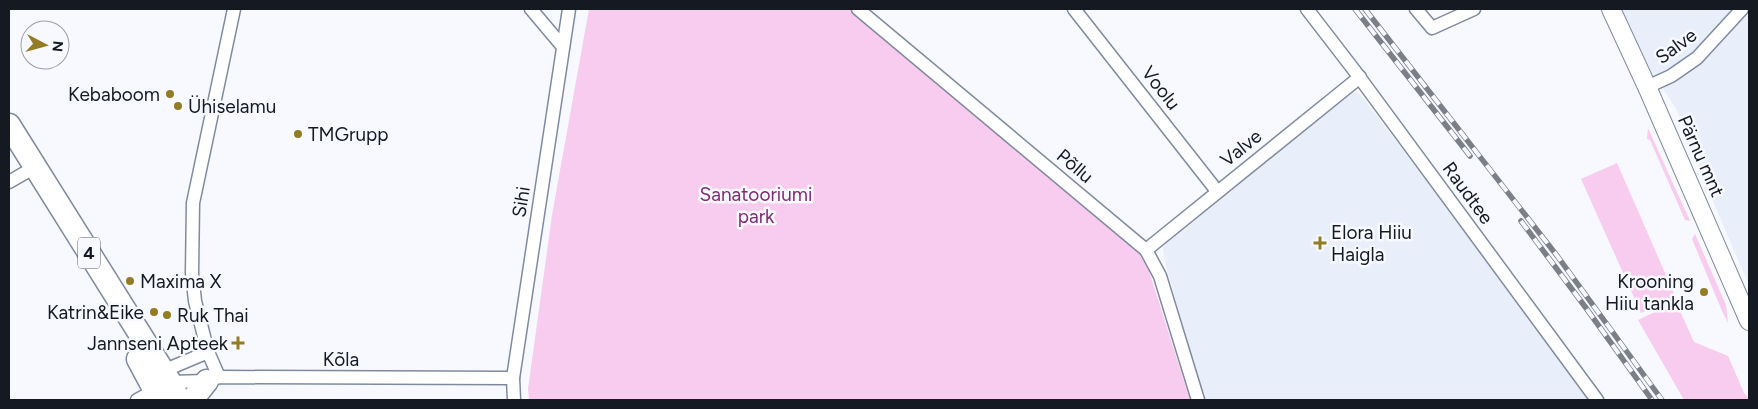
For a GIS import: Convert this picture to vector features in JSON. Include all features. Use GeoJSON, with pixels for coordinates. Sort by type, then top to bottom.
{"type":"FeatureCollection","features":[{"type":"Feature","properties":{"kind":"highway","name":"4"},"geometry":{"type":"LineString","coordinates":[[9,124],[23,174]]}},
{"type":"Feature","properties":{"kind":"highway","name":"4"},"geometry":{"type":"LineString","coordinates":[[9,147],[23,174],[161,390]]}},
{"type":"Feature","properties":{"kind":"highway"},"geometry":{"type":"LineString","coordinates":[[192,400],[213,379]]}},
{"type":"Feature","properties":{"kind":"main road","name":"Pärnu mnt"},"geometry":{"type":"LineString","coordinates":[[1611,9],[1648,87],[1749,321]]}},
{"type":"Feature","properties":{"kind":"street"},"geometry":{"type":"LineString","coordinates":[[213,379],[195,301],[192,273],[193,203],[234,9]]}},
{"type":"Feature","properties":{"kind":"street"},"geometry":{"type":"LineString","coordinates":[[531,9],[563,47]]}},
{"type":"Feature","properties":{"kind":"street","name":"Sihi"},"geometry":{"type":"LineString","coordinates":[[514,400],[513,378],[569,9]]}},
{"type":"Feature","properties":{"kind":"street","name":"Põllu"},"geometry":{"type":"LineString","coordinates":[[858,9],[1146,250],[1160,276],[1198,400]]}},
{"type":"Feature","properties":{"kind":"street","name":"Voolu"},"geometry":{"type":"LineString","coordinates":[[1074,9],[1217,191]]}},
{"type":"Feature","properties":{"kind":"street","name":"Raudtee"},"geometry":{"type":"LineString","coordinates":[[1307,9],[1360,77],[1597,400]]}},
{"type":"Feature","properties":{"kind":"street"},"geometry":{"type":"LineString","coordinates":[[1416,9],[1432,28],[1474,9]]}},
{"type":"Feature","properties":{"kind":"street","name":"Salve"},"geometry":{"type":"LineString","coordinates":[[1648,87],[1671,76],[1697,58],[1742,9]]}},
{"type":"Feature","properties":{"kind":"street","name":"Valve"},"geometry":{"type":"LineString","coordinates":[[1146,250],[1360,77]]}},
{"type":"Feature","properties":{"kind":"street"},"geometry":{"type":"LineString","coordinates":[[161,390],[208,352]]}},
{"type":"Feature","properties":{"kind":"street","name":"Kõla"},"geometry":{"type":"LineString","coordinates":[[161,390],[213,379],[513,378]]}},
{"type":"Feature","properties":{"kind":"shaded area"},"geometry":{"type":"Polygon","coordinates":[[[1611,9],[1749,9],[1749,285],[1709,192],[1676,108],[1618,24],[1611,9]]]}},
{"type":"Feature","properties":{"kind":"shaded area","name":"Elora Hiiu Haigla"},"geometry":{"type":"Polygon","coordinates":[[[1353,91],[1361,95],[1593,400],[1204,400],[1165,262],[1163,249],[1168,237],[1353,91]]]}},
{"type":"Feature","properties":{"kind":"green space","name":"Sanatooriumi park"},"geometry":{"type":"Polygon","coordinates":[[[589,9],[852,9],[1139,253],[1149,271],[1190,400],[529,400],[528,389],[552,215],[589,9]]]}},
{"type":"Feature","properties":{"kind":"green space"},"geometry":{"type":"Polygon","coordinates":[[[1648,128],[1690,221],[1685,220],[1650,140],[1647,139],[1648,128]]]}},
{"type":"Feature","properties":{"kind":"green space"},"geometry":{"type":"Polygon","coordinates":[[[1617,163],[1676,298],[1641,313],[1581,179],[1617,163]]]}},
{"type":"Feature","properties":{"kind":"green space"},"geometry":{"type":"Polygon","coordinates":[[[1695,234],[1726,305],[1728,323],[1692,239],[1695,234]]]}},
{"type":"Feature","properties":{"kind":"green space"},"geometry":{"type":"Polygon","coordinates":[[[1676,302],[1694,342],[1728,356],[1749,400],[1684,400],[1638,320],[1676,302]]]}},
{"type":"Feature","properties":{"kind":"railway"},"geometry":{"type":"LineString","coordinates":[[1355,9],[1470,156]]}},
{"type":"Feature","properties":{"kind":"railway"},"geometry":{"type":"LineString","coordinates":[[1365,9],[1558,257],[1662,400]]}},
{"type":"Feature","properties":{"kind":"railway"},"geometry":{"type":"LineString","coordinates":[[1521,221],[1652,400]]}},
{"type":"Feature","properties":{"kind":"place","name":"Kebaboom"},"geometry":{"type":"Point","coordinates":[170,94]}},
{"type":"Feature","properties":{"kind":"place","name":"Ühiselamu"},"geometry":{"type":"Point","coordinates":[178,106]}},
{"type":"Feature","properties":{"kind":"place","name":"TMGrupp"},"geometry":{"type":"Point","coordinates":[298,134]}},
{"type":"Feature","properties":{"kind":"place","name":"Elora Hiiu Haigla"},"geometry":{"type":"Point","coordinates":[1320,243]}},
{"type":"Feature","properties":{"kind":"place","name":"Maxima X"},"geometry":{"type":"Point","coordinates":[130,281]}},
{"type":"Feature","properties":{"kind":"place","name":"Krooning Hiiu tankla"},"geometry":{"type":"Point","coordinates":[1704,292]}},
{"type":"Feature","properties":{"kind":"place","name":"Katrin&Eike"},"geometry":{"type":"Point","coordinates":[154,312]}},
{"type":"Feature","properties":{"kind":"place","name":"Ruk Thai"},"geometry":{"type":"Point","coordinates":[167,315]}},
{"type":"Feature","properties":{"kind":"place","name":"Jannseni Apteek"},"geometry":{"type":"Point","coordinates":[238,343]}}]}
